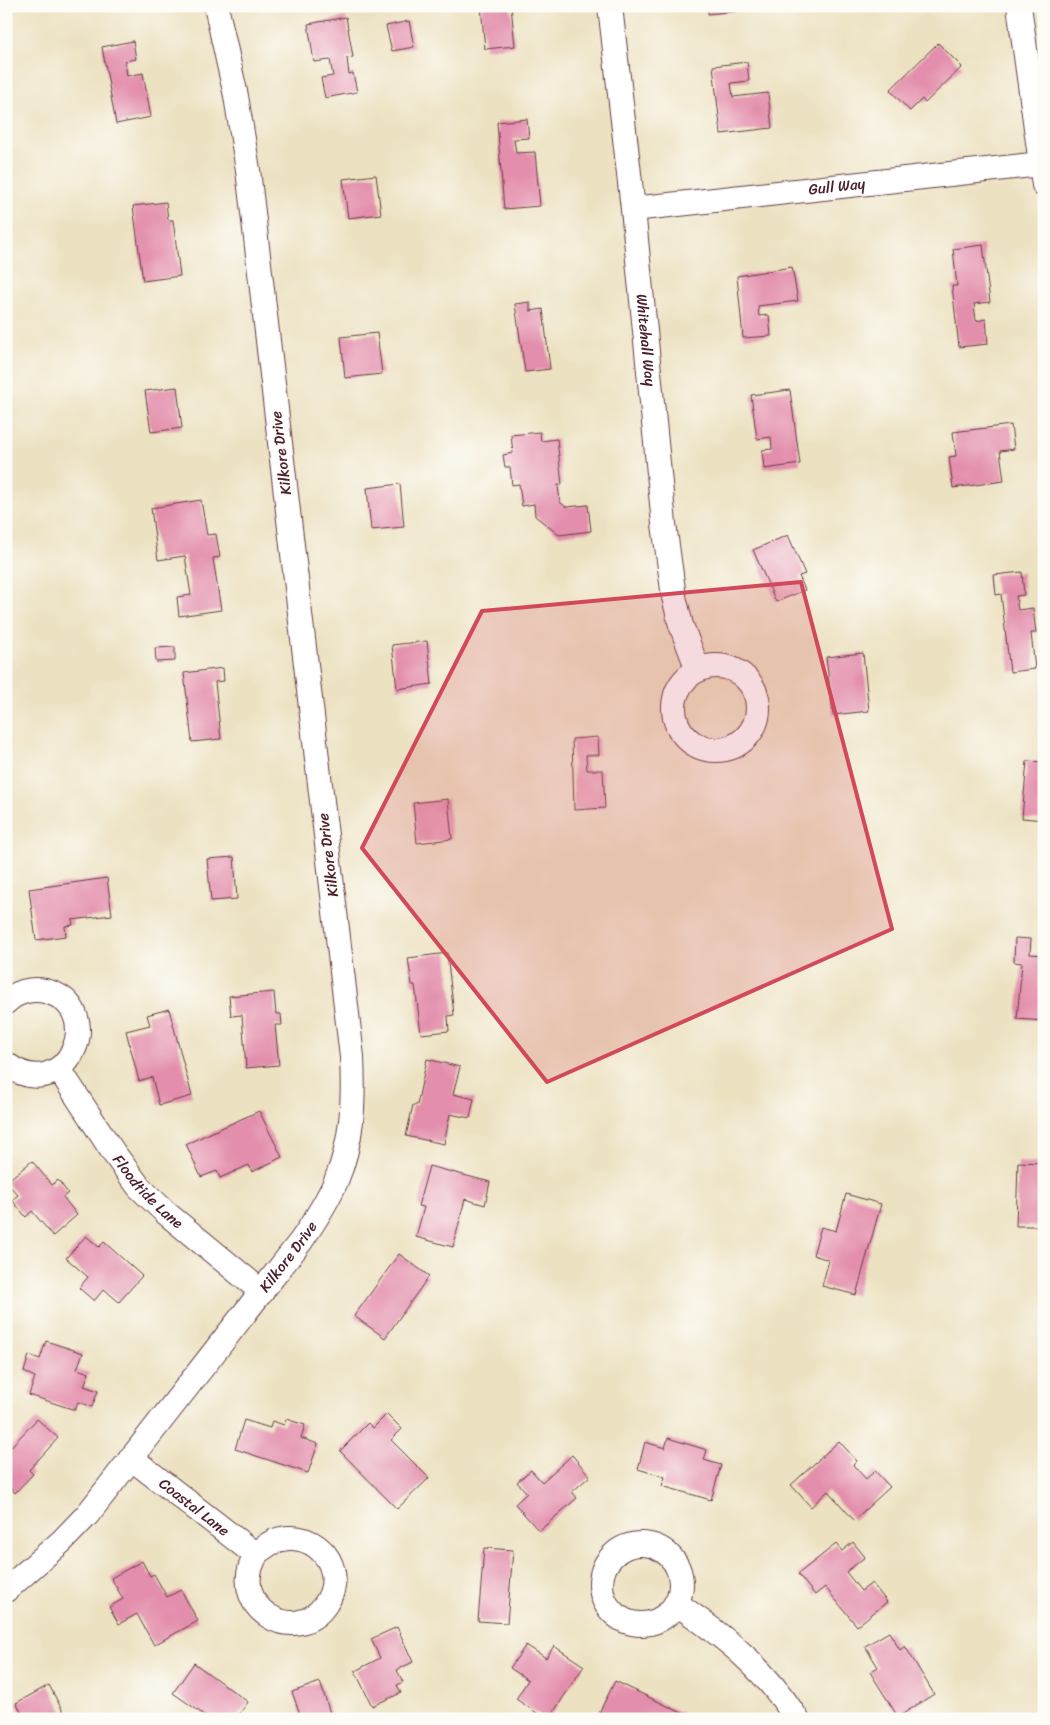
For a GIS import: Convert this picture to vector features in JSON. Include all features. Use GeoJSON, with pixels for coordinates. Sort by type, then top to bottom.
{"type":"FeatureCollection","features":[{"type":"Feature","properties":{"kind":"street","name":"Kilkore Drive"},"geometry":{"type":"LineString","coordinates":[[6,1590],[62,1541],[87,1515],[302,1241],[336,1182],[346,1153],[352,1124],[354,1092],[347,1018],[248,170],[236,96],[216,6]]}},
{"type":"Feature","properties":{"kind":"street","name":"Whitehall Way"},"geometry":{"type":"LineString","coordinates":[[610,6],[633,209],[664,524],[674,597],[681,625],[698,670]]}},
{"type":"Feature","properties":{"kind":"street"},"geometry":{"type":"LineString","coordinates":[[1019,6],[1042,175]]}},
{"type":"Feature","properties":{"kind":"street","name":"Gull Way"},"geometry":{"type":"LineString","coordinates":[[633,209],[1042,175]]}},
{"type":"Feature","properties":{"kind":"street"},"geometry":{"type":"LineString","coordinates":[[6,1002],[26,991],[43,991],[59,997],[71,1009],[78,1024],[77,1041],[71,1057],[59,1069],[50,1073],[32,1075],[14,1070],[6,1064]]}},
{"type":"Feature","properties":{"kind":"street","name":"Floodtide Lane"},"geometry":{"type":"LineString","coordinates":[[59,1069],[113,1152],[139,1187],[166,1213],[262,1292]]}},
{"type":"Feature","properties":{"kind":"street","name":"Coastal Lane"},"geometry":{"type":"LineString","coordinates":[[131,1458],[256,1555]]}},
{"type":"Feature","properties":{"kind":"street"},"geometry":{"type":"LineString","coordinates":[[676,1603],[744,1656],[768,1681],[797,1719]]}},
{"type":"Feature","properties":{"kind":"highlighted area"},"geometry":{"type":"Polygon","coordinates":[[[801,582],[892,929],[547,1082],[362,848],[482,611],[801,582]]]}},
{"type":"Feature","properties":{"kind":"building"},"geometry":{"type":"Polygon","coordinates":[[[481,6],[511,6],[515,46],[485,49],[481,6]]]}},
{"type":"Feature","properties":{"kind":"building"},"geometry":{"type":"Polygon","coordinates":[[[708,6],[736,6],[737,11],[708,14],[708,6]]]}},
{"type":"Feature","properties":{"kind":"building"},"geometry":{"type":"Polygon","coordinates":[[[346,17],[353,57],[347,58],[349,74],[353,73],[357,92],[325,98],[321,78],[333,76],[330,60],[314,62],[308,24],[346,17]]]}},
{"type":"Feature","properties":{"kind":"building"},"geometry":{"type":"Polygon","coordinates":[[[409,21],[414,47],[392,51],[386,26],[409,21]]]}},
{"type":"Feature","properties":{"kind":"building"},"geometry":{"type":"Polygon","coordinates":[[[133,41],[136,59],[125,61],[127,76],[143,73],[151,117],[116,124],[102,47],[133,41]]]}},
{"type":"Feature","properties":{"kind":"building"},"geometry":{"type":"Polygon","coordinates":[[[938,43],[962,67],[925,103],[922,99],[910,111],[890,90],[938,43]]]}},
{"type":"Feature","properties":{"kind":"building"},"geometry":{"type":"Polygon","coordinates":[[[747,62],[749,81],[731,83],[733,97],[768,93],[772,128],[721,134],[713,66],[747,62]]]}},
{"type":"Feature","properties":{"kind":"building"},"geometry":{"type":"Polygon","coordinates":[[[527,119],[529,138],[514,139],[516,153],[535,152],[540,206],[504,209],[497,122],[527,119]]]}},
{"type":"Feature","properties":{"kind":"building"},"geometry":{"type":"Polygon","coordinates":[[[376,175],[381,214],[348,218],[343,179],[376,175]]]}},
{"type":"Feature","properties":{"kind":"building"},"geometry":{"type":"Polygon","coordinates":[[[166,202],[168,220],[173,220],[180,276],[143,281],[133,206],[166,202]]]}},
{"type":"Feature","properties":{"kind":"building"},"geometry":{"type":"Polygon","coordinates":[[[983,245],[990,302],[974,304],[976,321],[986,319],[988,344],[959,347],[952,286],[957,286],[953,249],[983,245]]]}},
{"type":"Feature","properties":{"kind":"building"},"geometry":{"type":"Polygon","coordinates":[[[792,267],[798,301],[758,306],[759,316],[769,315],[771,336],[743,338],[737,276],[792,267]]]}},
{"type":"Feature","properties":{"kind":"building"},"geometry":{"type":"Polygon","coordinates":[[[530,302],[530,311],[543,309],[550,369],[525,372],[515,304],[530,302]]]}},
{"type":"Feature","properties":{"kind":"building"},"geometry":{"type":"Polygon","coordinates":[[[377,333],[382,374],[345,378],[341,337],[377,333]]]}},
{"type":"Feature","properties":{"kind":"building"},"geometry":{"type":"Polygon","coordinates":[[[177,387],[182,428],[151,432],[145,391],[177,387]]]}},
{"type":"Feature","properties":{"kind":"building"},"geometry":{"type":"Polygon","coordinates":[[[790,390],[800,464],[764,469],[762,450],[772,449],[771,437],[757,439],[751,395],[790,390]]]}},
{"type":"Feature","properties":{"kind":"building"},"geometry":{"type":"Polygon","coordinates":[[[1011,425],[1014,449],[1000,451],[1004,481],[953,488],[949,457],[956,456],[953,432],[1011,425]]]}},
{"type":"Feature","properties":{"kind":"building"},"geometry":{"type":"Polygon","coordinates":[[[540,432],[541,441],[557,439],[562,485],[558,485],[560,502],[566,507],[588,505],[591,531],[559,535],[535,516],[534,504],[522,506],[519,484],[512,485],[510,467],[505,467],[503,455],[513,453],[511,435],[540,432]]]}},
{"type":"Feature","properties":{"kind":"building"},"geometry":{"type":"Polygon","coordinates":[[[400,484],[404,527],[371,530],[367,488],[400,484]]]}},
{"type":"Feature","properties":{"kind":"building"},"geometry":{"type":"Polygon","coordinates":[[[201,500],[207,535],[216,534],[220,557],[213,558],[221,610],[179,616],[177,597],[191,595],[185,556],[158,560],[151,508],[201,500]]]}},
{"type":"Feature","properties":{"kind":"building"},"geometry":{"type":"Polygon","coordinates":[[[788,535],[805,574],[799,576],[805,590],[776,602],[753,550],[788,535]]]}},
{"type":"Feature","properties":{"kind":"building"},"geometry":{"type":"Polygon","coordinates":[[[1022,572],[1024,595],[1016,596],[1018,610],[1033,608],[1036,633],[1031,633],[1035,669],[1010,672],[1001,594],[996,595],[994,575],[1022,572]]]}},
{"type":"Feature","properties":{"kind":"building"},"geometry":{"type":"Polygon","coordinates":[[[427,641],[432,684],[397,689],[392,645],[427,641]]]}},
{"type":"Feature","properties":{"kind":"building"},"geometry":{"type":"Polygon","coordinates":[[[175,647],[175,661],[156,662],[155,648],[175,647]]]}},
{"type":"Feature","properties":{"kind":"building"},"geometry":{"type":"Polygon","coordinates":[[[863,653],[869,711],[833,715],[826,657],[863,653]]]}},
{"type":"Feature","properties":{"kind":"building"},"geometry":{"type":"Polygon","coordinates":[[[223,668],[224,681],[215,682],[221,739],[192,742],[184,673],[223,668]]]}},
{"type":"Feature","properties":{"kind":"building"},"geometry":{"type":"Polygon","coordinates":[[[598,737],[599,755],[586,755],[587,770],[603,770],[605,808],[574,810],[572,739],[598,737]]]}},
{"type":"Feature","properties":{"kind":"building"},"geometry":{"type":"Polygon","coordinates":[[[1027,761],[1044,762],[1044,820],[1022,818],[1027,761]]]}},
{"type":"Feature","properties":{"kind":"building"},"geometry":{"type":"Polygon","coordinates":[[[448,799],[452,839],[417,843],[413,803],[448,799]]]}},
{"type":"Feature","properties":{"kind":"building"},"geometry":{"type":"Polygon","coordinates":[[[234,857],[237,899],[211,901],[207,859],[234,857]]]}},
{"type":"Feature","properties":{"kind":"building"},"geometry":{"type":"Polygon","coordinates":[[[107,878],[112,915],[72,920],[73,925],[65,926],[66,936],[36,940],[29,889],[107,878]]]}},
{"type":"Feature","properties":{"kind":"building"},"geometry":{"type":"Polygon","coordinates":[[[1015,938],[1031,939],[1030,954],[1044,955],[1044,1021],[1017,1019],[1022,963],[1014,962],[1015,938]]]}},
{"type":"Feature","properties":{"kind":"building"},"geometry":{"type":"Polygon","coordinates":[[[447,953],[454,1015],[448,1016],[449,1031],[421,1034],[415,985],[412,985],[408,958],[447,953]]]}},
{"type":"Feature","properties":{"kind":"building"},"geometry":{"type":"Polygon","coordinates":[[[274,992],[276,1014],[281,1014],[282,1025],[275,1025],[279,1065],[246,1068],[242,1015],[231,1016],[229,996],[274,992]]]}},
{"type":"Feature","properties":{"kind":"building"},"geometry":{"type":"Polygon","coordinates":[[[169,1009],[192,1096],[159,1105],[152,1077],[139,1081],[126,1031],[150,1025],[147,1015],[169,1009]]]}},
{"type":"Feature","properties":{"kind":"building"},"geometry":{"type":"Polygon","coordinates":[[[427,1059],[460,1067],[453,1094],[474,1099],[470,1118],[450,1114],[444,1144],[406,1136],[413,1105],[417,1105],[427,1059]]]}},
{"type":"Feature","properties":{"kind":"building"},"geometry":{"type":"Polygon","coordinates":[[[259,1111],[282,1157],[252,1172],[249,1165],[220,1178],[217,1171],[201,1177],[186,1144],[259,1111]]]}},
{"type":"Feature","properties":{"kind":"building"},"geometry":{"type":"Polygon","coordinates":[[[32,1161],[52,1185],[58,1180],[68,1193],[63,1197],[77,1215],[53,1236],[32,1211],[26,1217],[12,1200],[18,1195],[6,1182],[32,1161]]]}},
{"type":"Feature","properties":{"kind":"building"},"geometry":{"type":"Polygon","coordinates":[[[1018,1162],[1044,1163],[1043,1226],[1016,1226],[1018,1162]]]}},
{"type":"Feature","properties":{"kind":"building"},"geometry":{"type":"Polygon","coordinates":[[[429,1166],[490,1182],[485,1205],[465,1199],[453,1247],[416,1237],[424,1207],[418,1206],[429,1166]]]}},
{"type":"Feature","properties":{"kind":"building"},"geometry":{"type":"Polygon","coordinates":[[[846,1194],[881,1204],[856,1295],[822,1286],[829,1260],[813,1255],[821,1227],[836,1231],[846,1194]]]}},
{"type":"Feature","properties":{"kind":"building"},"geometry":{"type":"Polygon","coordinates":[[[86,1236],[99,1247],[104,1242],[142,1276],[119,1302],[104,1289],[94,1301],[79,1288],[88,1277],[66,1258],[86,1236]]]}},
{"type":"Feature","properties":{"kind":"building"},"geometry":{"type":"Polygon","coordinates":[[[399,1254],[429,1276],[385,1338],[354,1316],[399,1254]]]}},
{"type":"Feature","properties":{"kind":"building"},"geometry":{"type":"Polygon","coordinates":[[[46,1341],[83,1353],[77,1369],[89,1373],[84,1386],[98,1391],[92,1407],[78,1402],[75,1410],[29,1395],[35,1377],[24,1372],[29,1355],[40,1359],[46,1341]]]}},
{"type":"Feature","properties":{"kind":"building"},"geometry":{"type":"Polygon","coordinates":[[[387,1414],[402,1429],[391,1440],[429,1478],[397,1509],[340,1451],[368,1423],[373,1428],[387,1414]]]}},
{"type":"Feature","properties":{"kind":"building"},"geometry":{"type":"Polygon","coordinates":[[[37,1419],[58,1438],[29,1470],[33,1474],[15,1493],[6,1484],[6,1452],[37,1419]]]}},
{"type":"Feature","properties":{"kind":"building"},"geometry":{"type":"Polygon","coordinates":[[[286,1419],[305,1425],[301,1438],[318,1444],[308,1473],[235,1449],[244,1420],[270,1428],[272,1421],[284,1425],[286,1419]]]}},
{"type":"Feature","properties":{"kind":"building"},"geometry":{"type":"Polygon","coordinates":[[[668,1438],[707,1450],[704,1460],[721,1465],[711,1500],[662,1486],[665,1477],[638,1469],[645,1442],[665,1448],[668,1438]]]}},
{"type":"Feature","properties":{"kind":"building"},"geometry":{"type":"Polygon","coordinates":[[[839,1441],[857,1461],[853,1465],[866,1479],[875,1471],[890,1487],[854,1520],[828,1491],[811,1507],[791,1485],[839,1441]]]}},
{"type":"Feature","properties":{"kind":"building"},"geometry":{"type":"Polygon","coordinates":[[[572,1455],[590,1476],[572,1492],[577,1498],[539,1531],[515,1504],[527,1493],[517,1482],[531,1470],[542,1482],[572,1455]]]}},
{"type":"Feature","properties":{"kind":"building"},"geometry":{"type":"Polygon","coordinates":[[[853,1542],[865,1557],[846,1572],[861,1591],[872,1583],[887,1602],[857,1626],[825,1587],[815,1595],[798,1574],[836,1544],[842,1551],[853,1542]]]}},
{"type":"Feature","properties":{"kind":"building"},"geometry":{"type":"Polygon","coordinates":[[[484,1548],[513,1550],[507,1623],[478,1621],[484,1548]]]}},
{"type":"Feature","properties":{"kind":"building"},"geometry":{"type":"Polygon","coordinates":[[[142,1561],[150,1576],[154,1574],[167,1597],[181,1590],[198,1621],[154,1645],[137,1614],[119,1624],[109,1607],[123,1599],[111,1578],[142,1561]]]}},
{"type":"Feature","properties":{"kind":"building"},"geometry":{"type":"Polygon","coordinates":[[[397,1627],[413,1662],[397,1670],[403,1682],[397,1685],[401,1693],[372,1706],[355,1671],[380,1658],[371,1639],[397,1627]]]}},
{"type":"Feature","properties":{"kind":"building"},"geometry":{"type":"Polygon","coordinates":[[[889,1632],[900,1650],[905,1646],[934,1694],[898,1717],[870,1672],[878,1667],[865,1646],[889,1632]]]}},
{"type":"Feature","properties":{"kind":"building"},"geometry":{"type":"Polygon","coordinates":[[[526,1645],[546,1658],[554,1646],[584,1666],[549,1719],[546,1719],[516,1699],[528,1680],[510,1668],[526,1645]]]}},
{"type":"Feature","properties":{"kind":"building"},"geometry":{"type":"Polygon","coordinates":[[[194,1663],[248,1702],[236,1719],[210,1719],[173,1693],[194,1663]]]}},
{"type":"Feature","properties":{"kind":"building"},"geometry":{"type":"Polygon","coordinates":[[[615,1681],[684,1714],[682,1719],[611,1719],[599,1713],[615,1681]]]}},
{"type":"Feature","properties":{"kind":"building"},"geometry":{"type":"Polygon","coordinates":[[[320,1682],[332,1719],[288,1719],[300,1714],[292,1692],[320,1682]]]}},
{"type":"Feature","properties":{"kind":"building"},"geometry":{"type":"Polygon","coordinates":[[[49,1685],[67,1719],[25,1719],[16,1703],[49,1685]]]}}]}
